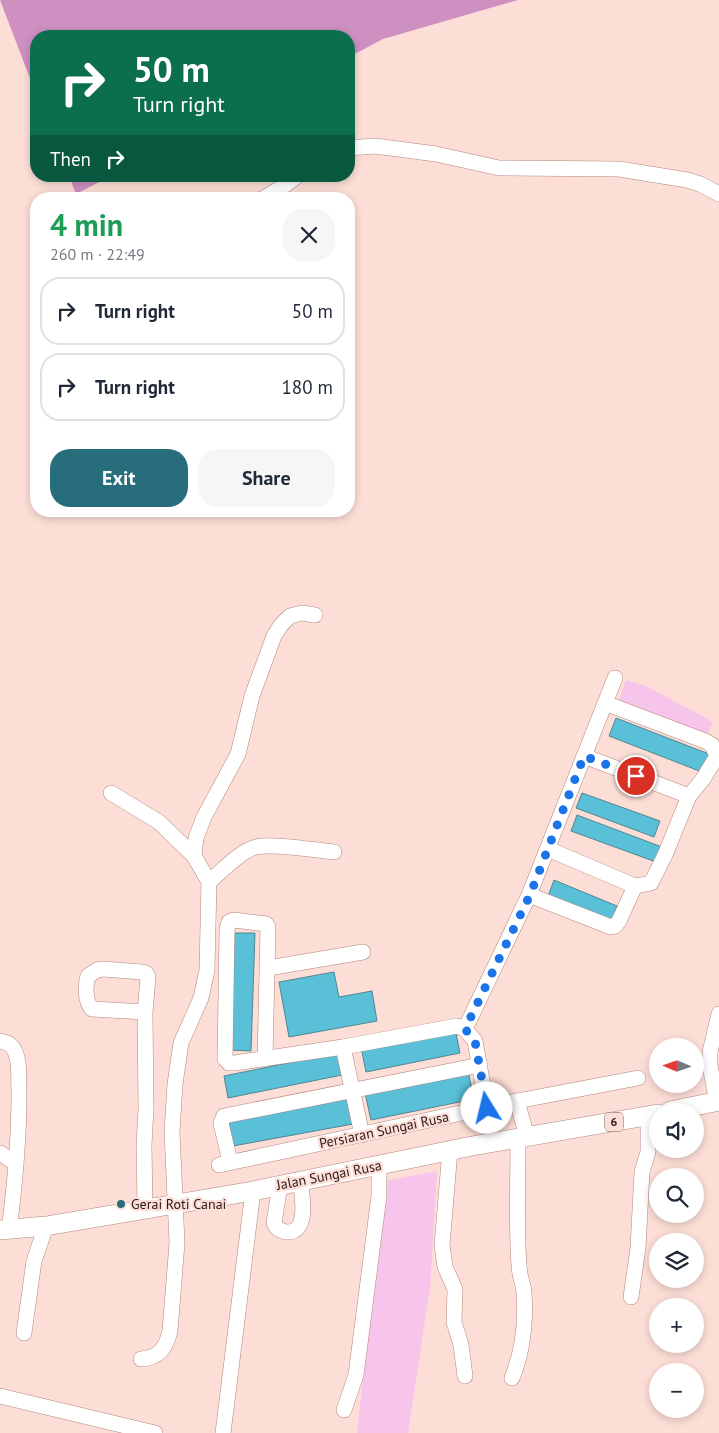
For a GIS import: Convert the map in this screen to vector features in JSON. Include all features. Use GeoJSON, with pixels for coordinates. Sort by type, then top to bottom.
{"type":"FeatureCollection","features":[{"type":"Feature","properties":{"kind":"main road"},"geometry":{"type":"LineString","coordinates":[[704,1104],[718,1101]]}},
{"type":"Feature","properties":{"kind":"main road","name":"Jalan Sungai Rusa"},"geometry":{"type":"LineString","coordinates":[[5,1230],[46,1226],[253,1191],[450,1150],[649,1116]]}},
{"type":"Feature","properties":{"kind":"street"},"geometry":{"type":"LineString","coordinates":[[355,148],[375,146],[427,152],[499,168],[619,169],[687,180],[700,184],[719,194]]}},
{"type":"Feature","properties":{"kind":"street"},"geometry":{"type":"LineString","coordinates":[[281,192],[291,182]]}},
{"type":"Feature","properties":{"kind":"street"},"geometry":{"type":"LineString","coordinates":[[194,856],[196,838],[204,818],[238,754],[258,678],[274,636],[290,616],[296,614],[315,615]]}},
{"type":"Feature","properties":{"kind":"street"},"geometry":{"type":"LineString","coordinates":[[465,1029],[530,895],[615,678]]}},
{"type":"Feature","properties":{"kind":"street"},"geometry":{"type":"LineString","coordinates":[[548,849],[635,886],[651,883],[665,855],[689,796],[703,779],[717,756],[712,745],[605,703]]}},
{"type":"Feature","properties":{"kind":"street"},"geometry":{"type":"LineString","coordinates":[[584,756],[689,796]]}},
{"type":"Feature","properties":{"kind":"street"},"geometry":{"type":"LineString","coordinates":[[111,793],[159,822],[194,856],[209,882],[207,970],[198,1006],[180,1044],[174,1104],[172,1170],[176,1204],[177,1243],[168,1337],[158,1356],[141,1359]]}},
{"type":"Feature","properties":{"kind":"street"},"geometry":{"type":"LineString","coordinates":[[209,882],[246,852],[256,847],[282,847],[334,852]]}},
{"type":"Feature","properties":{"kind":"street"},"geometry":{"type":"LineString","coordinates":[[530,895],[611,928],[616,926],[619,921],[635,886]]}},
{"type":"Feature","properties":{"kind":"street"},"geometry":{"type":"LineString","coordinates":[[265,1058],[268,927],[266,924],[234,920],[227,924],[224,1059],[229,1062],[265,1058],[343,1047],[453,1026],[465,1029],[475,1041],[487,1108]]}},
{"type":"Feature","properties":{"kind":"street"},"geometry":{"type":"LineString","coordinates":[[268,968],[363,952]]}},
{"type":"Feature","properties":{"kind":"street"},"geometry":{"type":"LineString","coordinates":[[145,1012],[145,1210]]}},
{"type":"Feature","properties":{"kind":"street"},"geometry":{"type":"LineString","coordinates":[[718,1101],[710,1066],[710,1052],[719,1014]]}},
{"type":"Feature","properties":{"kind":"street"},"geometry":{"type":"LineString","coordinates":[[0,1041],[12,1047],[16,1055],[18,1069],[19,1132],[16,1164],[5,1230]]}},
{"type":"Feature","properties":{"kind":"street"},"geometry":{"type":"LineString","coordinates":[[343,1047],[362,1135]]}},
{"type":"Feature","properties":{"kind":"street"},"geometry":{"type":"LineString","coordinates":[[353,1091],[480,1065]]}},
{"type":"Feature","properties":{"kind":"street","name":"Persiaran Sungai Rusa"},"geometry":{"type":"LineString","coordinates":[[353,1091],[224,1116],[221,1123],[224,1164],[517,1101],[638,1078]]}},
{"type":"Feature","properties":{"kind":"street"},"geometry":{"type":"LineString","coordinates":[[146,1098],[174,1104]]}},
{"type":"Feature","properties":{"kind":"street"},"geometry":{"type":"LineString","coordinates":[[512,1378],[519,1361],[524,1313],[524,1292],[518,1266],[523,1138],[517,1101]]}},
{"type":"Feature","properties":{"kind":"street"},"geometry":{"type":"LineString","coordinates":[[631,1297],[638,1248],[642,1172],[649,1145]]}},
{"type":"Feature","properties":{"kind":"street"},"geometry":{"type":"LineString","coordinates":[[450,1150],[442,1244],[445,1267],[454,1289],[454,1322],[462,1345],[465,1376]]}},
{"type":"Feature","properties":{"kind":"street"},"geometry":{"type":"LineString","coordinates":[[0,1153],[16,1164]]}},
{"type":"Feature","properties":{"kind":"street"},"geometry":{"type":"LineString","coordinates":[[344,1410],[356,1375],[378,1196],[379,1165]]}},
{"type":"Feature","properties":{"kind":"street"},"geometry":{"type":"LineString","coordinates":[[280,1185],[274,1223],[276,1228],[292,1231],[299,1226],[302,1220],[300,1180]]}},
{"type":"Feature","properties":{"kind":"street"},"geometry":{"type":"LineString","coordinates":[[223,1433],[253,1191]]}},
{"type":"Feature","properties":{"kind":"street"},"geometry":{"type":"LineString","coordinates":[[24,1333],[34,1261],[46,1226]]}},
{"type":"Feature","properties":{"kind":"street"},"geometry":{"type":"LineString","coordinates":[[0,1396],[154,1433]]}},
{"type":"Feature","properties":{"kind":"shaded area"},"geometry":{"type":"Polygon","coordinates":[[[0,0],[518,0],[383,39],[355,54],[355,30],[30,30],[30,78],[0,0]]]}},
{"type":"Feature","properties":{"kind":"shaded area"},"geometry":{"type":"Polygon","coordinates":[[[71,182],[99,182],[80,192],[75,192],[71,182]]]}},
{"type":"Feature","properties":{"kind":"shaded area"},"geometry":{"type":"Polygon","coordinates":[[[626,680],[646,686],[713,722],[706,738],[618,703],[626,680]]]}},
{"type":"Feature","properties":{"kind":"shaded area"},"geometry":{"type":"Polygon","coordinates":[[[437,1171],[430,1288],[408,1433],[357,1433],[385,1181],[437,1171]]]}},
{"type":"Feature","properties":{"kind":"building"},"geometry":{"type":"Polygon","coordinates":[[[616,718],[709,754],[702,772],[609,736],[616,718]]]}},
{"type":"Feature","properties":{"kind":"building"},"geometry":{"type":"Polygon","coordinates":[[[582,793],[660,821],[654,837],[576,808],[582,793]]]}},
{"type":"Feature","properties":{"kind":"building"},"geometry":{"type":"Polygon","coordinates":[[[577,815],[662,847],[656,862],[571,831],[577,815]]]}},
{"type":"Feature","properties":{"kind":"building"},"geometry":{"type":"Polygon","coordinates":[[[554,880],[617,906],[610,925],[547,899],[554,880]]]}},
{"type":"Feature","properties":{"kind":"building"},"geometry":{"type":"Polygon","coordinates":[[[231,933],[255,933],[251,1051],[228,1050],[231,933]]]}},
{"type":"Feature","properties":{"kind":"building"},"geometry":{"type":"Polygon","coordinates":[[[334,972],[339,997],[372,991],[377,1021],[289,1037],[279,982],[334,972]]]}},
{"type":"Feature","properties":{"kind":"building"},"geometry":{"type":"Polygon","coordinates":[[[455,1028],[460,1053],[366,1072],[361,1047],[455,1028]]]}},
{"type":"Feature","properties":{"kind":"building"},"geometry":{"type":"Polygon","coordinates":[[[342,1052],[347,1074],[228,1098],[224,1076],[342,1052]]]}},
{"type":"Feature","properties":{"kind":"building"},"geometry":{"type":"Polygon","coordinates":[[[468,1071],[474,1099],[371,1120],[365,1093],[468,1071]]]}},
{"type":"Feature","properties":{"kind":"building"},"geometry":{"type":"Polygon","coordinates":[[[348,1096],[353,1124],[233,1146],[228,1118],[348,1096]]]}},
{"type":"Feature","properties":{"kind":"place","name":"Gerai Roti Canai"},"geometry":{"type":"Point","coordinates":[121,1204]}},
{"type":"Feature","properties":{"kind":"route"},"geometry":{"type":"LineString","coordinates":[[487,1108],[475,1041],[465,1029],[530,895],[584,756],[636,776]]}}]}
